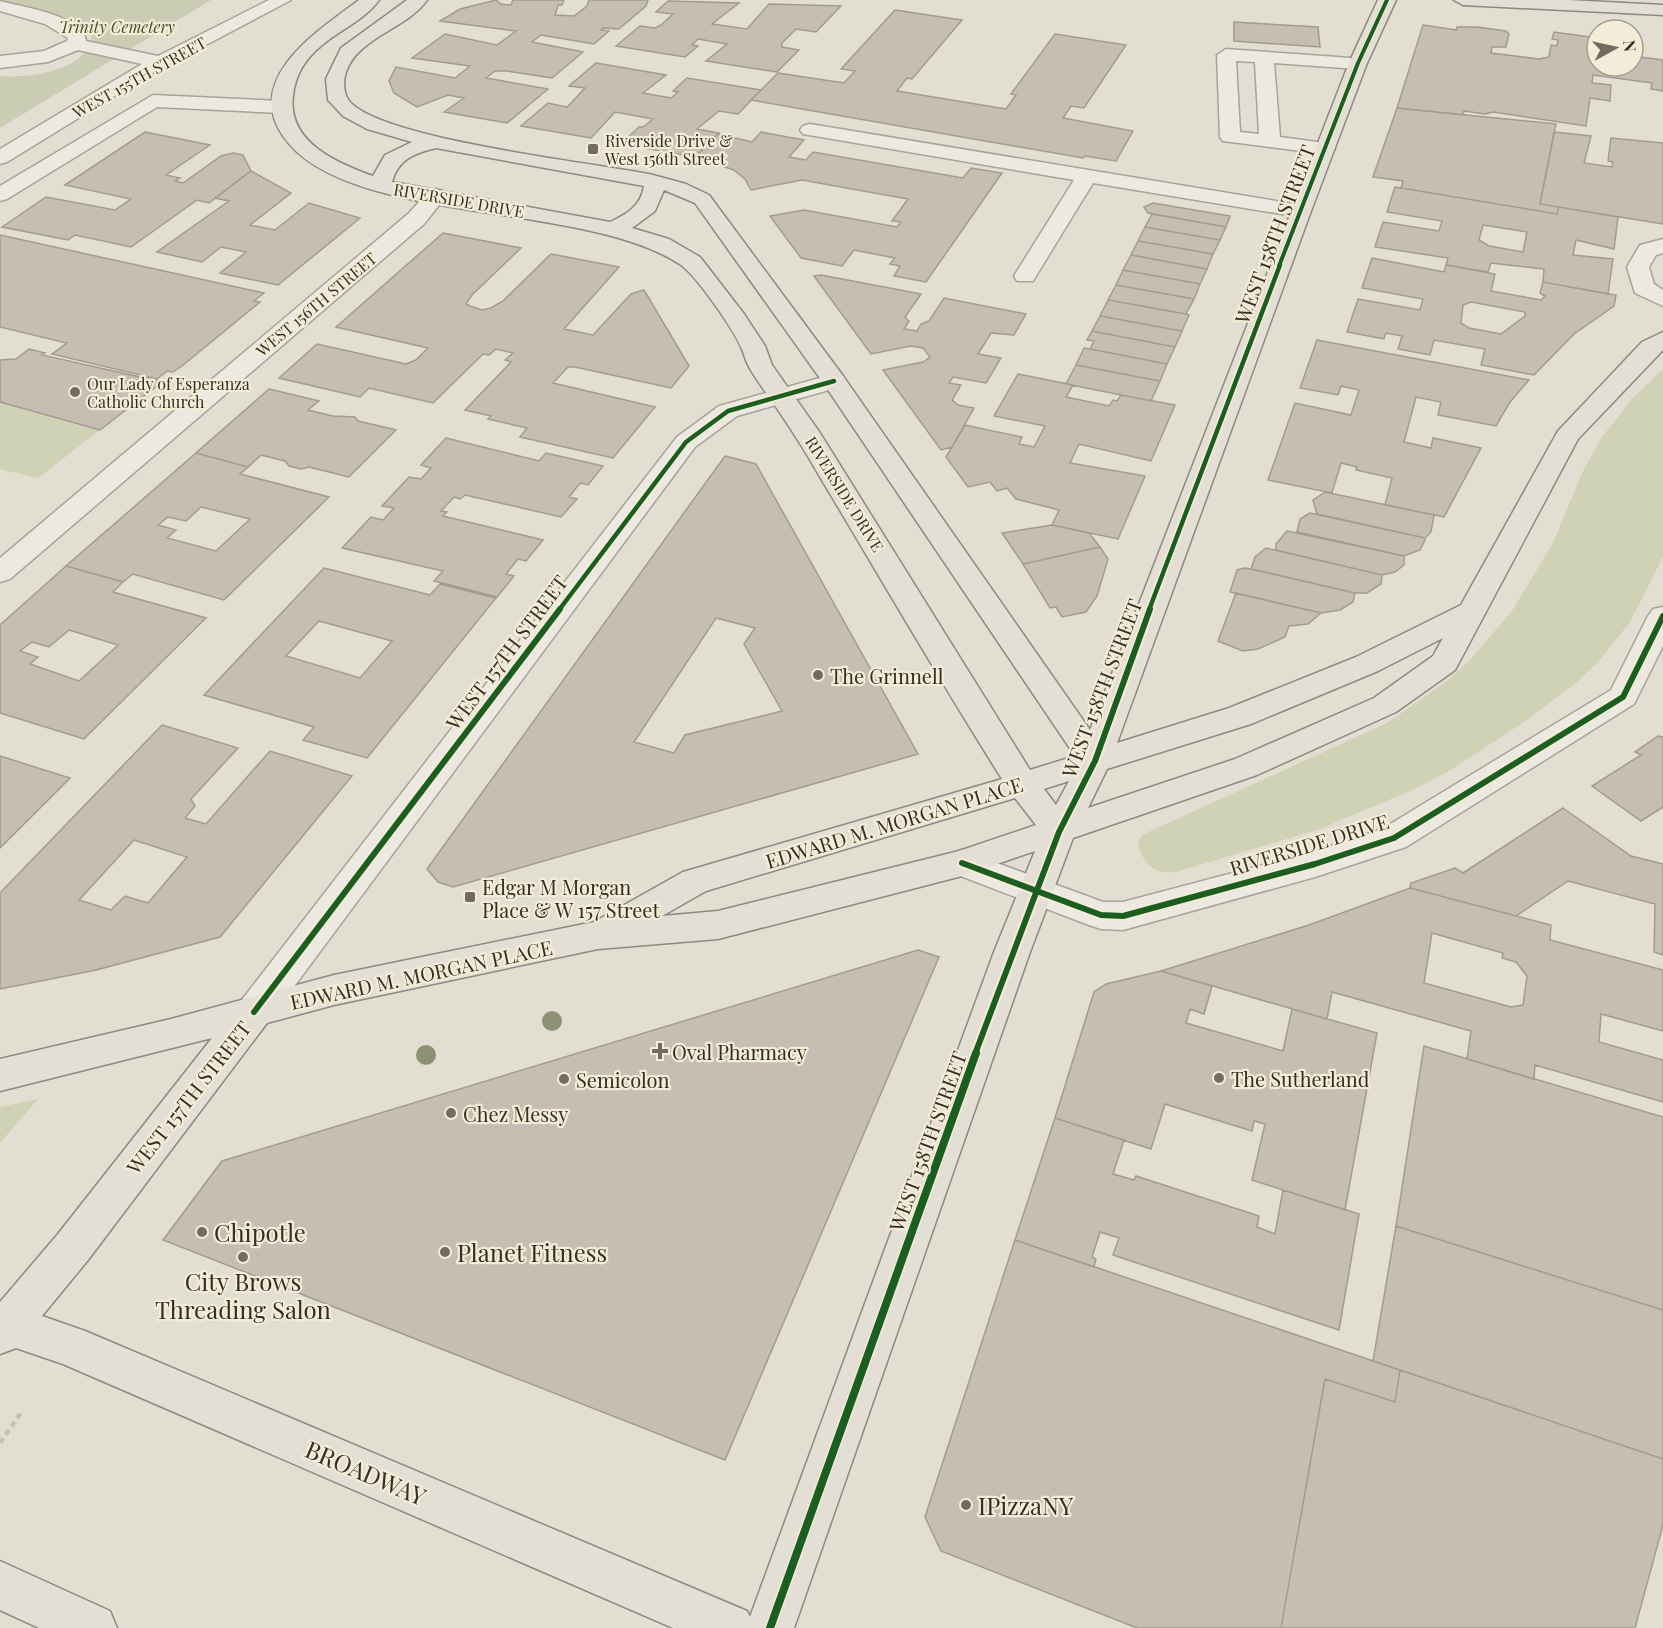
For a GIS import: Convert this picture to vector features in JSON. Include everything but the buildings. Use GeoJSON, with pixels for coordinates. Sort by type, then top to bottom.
{"type":"FeatureCollection","features":[{"type":"Feature","properties":{"kind":"main road"},"geometry":{"type":"LineString","coordinates":[[418,0],[348,52],[340,62],[333,83],[341,104],[352,113],[388,129],[434,141],[655,182],[693,193],[702,199],[834,381],[1095,761],[1240,716],[1367,664],[1472,611]]}},
{"type":"Feature","properties":{"kind":"main road","name":"WEST 158TH STREET"},"geometry":{"type":"LineString","coordinates":[[770,1628],[1012,952],[1059,832],[1095,761],[1137,642],[1300,211],[1358,63],[1387,0]]}},
{"type":"Feature","properties":{"kind":"main road"},"geometry":{"type":"LineString","coordinates":[[1463,0],[1663,10]]}},
{"type":"Feature","properties":{"kind":"main road"},"geometry":{"type":"LineString","coordinates":[[281,107],[285,81],[292,67],[313,43],[363,5]]}},
{"type":"Feature","properties":{"kind":"main road","name":"RIVERSIDE DRIVE"},"geometry":{"type":"LineString","coordinates":[[281,107],[285,124],[304,148],[337,170],[381,186],[612,229],[679,252],[692,262],[736,319],[753,346],[760,364],[783,395],[1022,784],[1059,832]]}},
{"type":"Feature","properties":{"kind":"main road"},"geometry":{"type":"LineString","coordinates":[[381,186],[384,171],[393,158],[412,148],[434,141]]}},
{"type":"Feature","properties":{"kind":"main road"},"geometry":{"type":"LineString","coordinates":[[612,229],[634,219],[649,207],[655,182]]}},
{"type":"Feature","properties":{"kind":"main road"},"geometry":{"type":"LineString","coordinates":[[1059,832],[1246,767],[1385,705],[1444,663],[1567,436],[1650,347],[1663,339]]}},
{"type":"Feature","properties":{"kind":"main road","name":"EDWARD M. MORGAN PLACE"},"geometry":{"type":"LineString","coordinates":[[598,935],[695,881],[1095,761]]}},
{"type":"Feature","properties":{"kind":"main road","name":"EDWARD M. MORGAN PLACE"},"geometry":{"type":"LineString","coordinates":[[0,1075],[334,990],[598,935],[718,925],[962,863],[1059,832]]}},
{"type":"Feature","properties":{"kind":"main road","name":"WEST 157TH STREET"},"geometry":{"type":"LineString","coordinates":[[2,1327],[73,1247],[254,1012]]}},
{"type":"Feature","properties":{"kind":"main road","name":"BROADWAY"},"geometry":{"type":"LineString","coordinates":[[2,1327],[70,1346],[730,1628]]}},
{"type":"Feature","properties":{"kind":"main road"},"geometry":{"type":"LineString","coordinates":[[0,1585],[93,1628]]}},
{"type":"Feature","properties":{"kind":"street","name":"WEST 155TH STREET"},"geometry":{"type":"LineString","coordinates":[[0,159],[161,62],[282,0]]}},
{"type":"Feature","properties":{"kind":"street"},"geometry":{"type":"LineString","coordinates":[[0,6],[59,23],[77,37],[76,44]]}},
{"type":"Feature","properties":{"kind":"street"},"geometry":{"type":"LineString","coordinates":[[0,62],[48,56],[76,44],[161,62]]}},
{"type":"Feature","properties":{"kind":"street"},"geometry":{"type":"LineString","coordinates":[[1325,148],[1230,137],[1226,55],[1358,63]]}},
{"type":"Feature","properties":{"kind":"street"},"geometry":{"type":"LineString","coordinates":[[1264,57],[1270,142]]}},
{"type":"Feature","properties":{"kind":"street","name":"WEST 155TH STREET"},"geometry":{"type":"LineString","coordinates":[[0,195],[153,101],[281,107]]}},
{"type":"Feature","properties":{"kind":"street"},"geometry":{"type":"LineString","coordinates":[[810,130],[1300,211]]}},
{"type":"Feature","properties":{"kind":"street"},"geometry":{"type":"LineString","coordinates":[[1025,276],[1087,175]]}},
{"type":"Feature","properties":{"kind":"street","name":"WEST 156TH STREET"},"geometry":{"type":"LineString","coordinates":[[0,573],[416,219],[436,195]]}},
{"type":"Feature","properties":{"kind":"street"},"geometry":{"type":"LineString","coordinates":[[1663,246],[1648,250],[1638,267],[1643,288],[1663,299]]}},
{"type":"Feature","properties":{"kind":"street","name":"WEST 157TH STREET"},"geometry":{"type":"LineString","coordinates":[[254,1012],[687,442],[728,411],[834,381]]}},
{"type":"Feature","properties":{"kind":"street","name":"RIVERSIDE DRIVE"},"geometry":{"type":"LineString","coordinates":[[962,863],[1101,915],[1123,916],[1315,864],[1394,838],[1623,697],[1663,616]]}},
{"type":"Feature","properties":{"kind":"path"},"geometry":{"type":"LineString","coordinates":[[0,1443],[23,1410]]}},
{"type":"Feature","properties":{"kind":"green space","name":"Trinity Cemetery"},"geometry":{"type":"Polygon","coordinates":[[[0,0],[211,0],[0,128],[0,76],[46,73],[68,65],[85,52],[93,34],[68,19],[0,0]]]}},
{"type":"Feature","properties":{"kind":"green space"},"geometry":{"type":"Polygon","coordinates":[[[1663,369],[1663,557],[1630,622],[1598,662],[1578,681],[1524,722],[1449,771],[1417,788],[1320,829],[1176,872],[1161,872],[1146,862],[1138,843],[1142,835],[1387,723],[1447,681],[1468,662],[1512,611],[1553,543],[1583,471],[1602,437],[1632,399],[1663,369]]]}},
{"type":"Feature","properties":{"kind":"green space"},"geometry":{"type":"Polygon","coordinates":[[[0,402],[100,430],[38,478],[0,469],[0,402]]]}},
{"type":"Feature","properties":{"kind":"green space"},"geometry":{"type":"Polygon","coordinates":[[[38,1099],[0,1143],[0,1107],[38,1099]]]}},
{"type":"Feature","properties":{"kind":"cycle path"},"geometry":{"type":"LineString","coordinates":[[770,1628],[1012,952],[1059,832],[1095,761],[1137,642],[1300,211],[1358,63],[1387,0]]}},
{"type":"Feature","properties":{"kind":"cycle path"},"geometry":{"type":"LineString","coordinates":[[254,1012],[686,442],[728,411],[834,381]]}},
{"type":"Feature","properties":{"kind":"cycle path"},"geometry":{"type":"LineString","coordinates":[[962,863],[1101,915],[1123,916],[1315,864],[1394,838],[1623,697],[1663,616]]}},
{"type":"Feature","properties":{"kind":"place","name":"Riverside Drive & West 156th Street"},"geometry":{"type":"Point","coordinates":[593,149]}},
{"type":"Feature","properties":{"kind":"place","name":"Our Lady of Esperanza Catholic Church"},"geometry":{"type":"Point","coordinates":[75,392]}},
{"type":"Feature","properties":{"kind":"place","name":"The Grinnell"},"geometry":{"type":"Point","coordinates":[818,675]}},
{"type":"Feature","properties":{"kind":"place","name":"Edgar M Morgan Place & W 157 Street"},"geometry":{"type":"Point","coordinates":[470,897]}},
{"type":"Feature","properties":{"kind":"place","name":"Oval Pharmacy"},"geometry":{"type":"Point","coordinates":[660,1051]}},
{"type":"Feature","properties":{"kind":"place","name":"The Sutherland"},"geometry":{"type":"Point","coordinates":[1219,1078]}},
{"type":"Feature","properties":{"kind":"place","name":"Semicolon"},"geometry":{"type":"Point","coordinates":[564,1079]}},
{"type":"Feature","properties":{"kind":"place","name":"Chez Messy"},"geometry":{"type":"Point","coordinates":[451,1113]}},
{"type":"Feature","properties":{"kind":"place","name":"Chipotle"},"geometry":{"type":"Point","coordinates":[202,1232]}},
{"type":"Feature","properties":{"kind":"place","name":"Planet Fitness"},"geometry":{"type":"Point","coordinates":[445,1252]}},
{"type":"Feature","properties":{"kind":"place","name":"City Brows Threading Salon"},"geometry":{"type":"Point","coordinates":[243,1257]}},
{"type":"Feature","properties":{"kind":"place","name":"IPizzaNY"},"geometry":{"type":"Point","coordinates":[966,1505]}}]}
